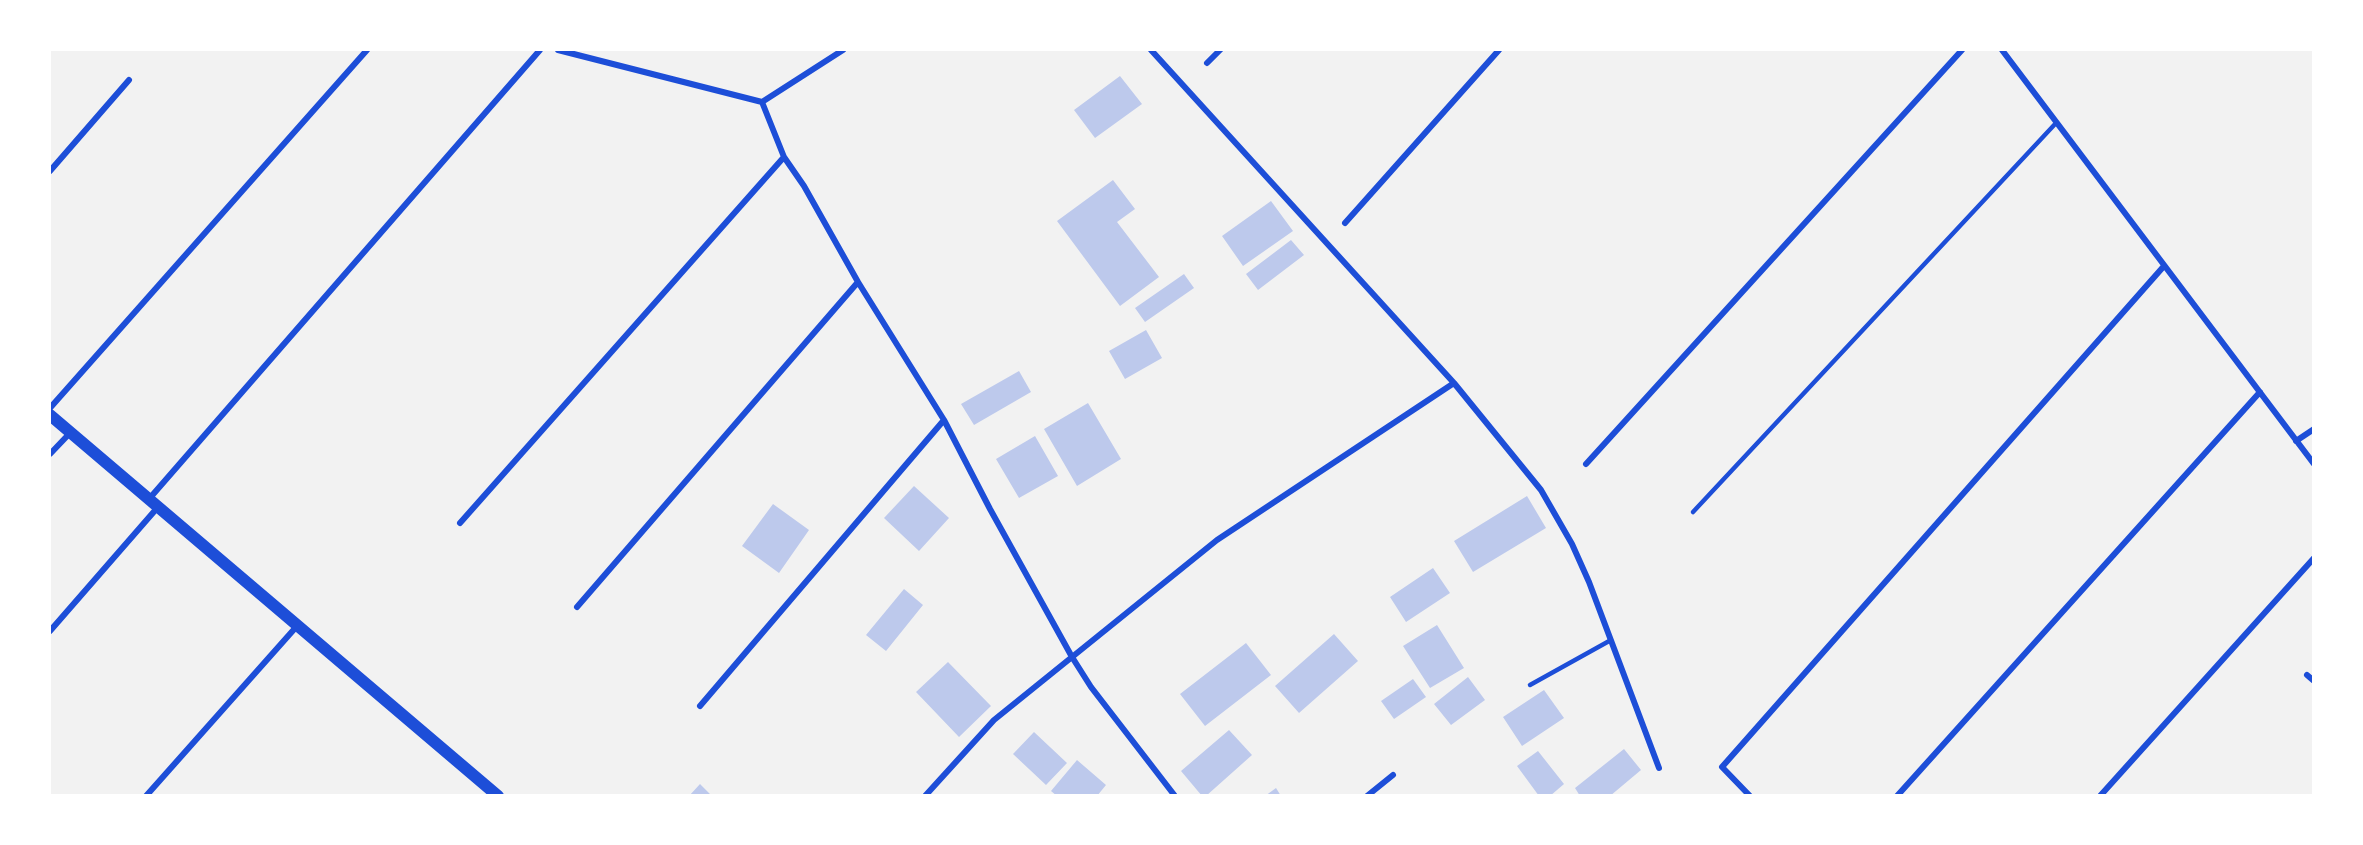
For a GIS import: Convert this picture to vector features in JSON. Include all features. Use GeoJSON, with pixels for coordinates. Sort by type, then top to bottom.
{"type":"FeatureCollection","features":[{"type":"Feature","properties":{"kind":"main road"},"geometry":{"type":"LineString","coordinates":[[50,415],[498,795]]}},
{"type":"Feature","properties":{"kind":"street"},"geometry":{"type":"LineString","coordinates":[[50,408],[367,50]]}},
{"type":"Feature","properties":{"kind":"street"},"geometry":{"type":"LineString","coordinates":[[50,631],[154,504],[540,50]]}},
{"type":"Feature","properties":{"kind":"street"},"geometry":{"type":"LineString","coordinates":[[558,50],[762,102],[843,50]]}},
{"type":"Feature","properties":{"kind":"street"},"geometry":{"type":"LineString","coordinates":[[1151,50],[1454,383],[1508,446],[1547,499],[1572,544],[1659,768]]}},
{"type":"Feature","properties":{"kind":"street"},"geometry":{"type":"LineString","coordinates":[[1207,63],[1220,50]]}},
{"type":"Feature","properties":{"kind":"street"},"geometry":{"type":"LineString","coordinates":[[1345,223],[1499,50]]}},
{"type":"Feature","properties":{"kind":"street"},"geometry":{"type":"LineString","coordinates":[[1586,464],[1962,50]]}},
{"type":"Feature","properties":{"kind":"street"},"geometry":{"type":"LineString","coordinates":[[2002,50],[2313,464]]}},
{"type":"Feature","properties":{"kind":"street"},"geometry":{"type":"LineString","coordinates":[[50,171],[129,80]]}},
{"type":"Feature","properties":{"kind":"street"},"geometry":{"type":"LineString","coordinates":[[762,102],[784,157],[804,186],[858,282],[944,420],[990,509],[1072,657],[1091,687],[1174,795]]}},
{"type":"Feature","properties":{"kind":"street"},"geometry":{"type":"LineString","coordinates":[[460,523],[784,157]]}},
{"type":"Feature","properties":{"kind":"street"},"geometry":{"type":"LineString","coordinates":[[1750,795],[1722,767],[2164,266]]}},
{"type":"Feature","properties":{"kind":"street"},"geometry":{"type":"LineString","coordinates":[[577,607],[858,282]]}},
{"type":"Feature","properties":{"kind":"street"},"geometry":{"type":"LineString","coordinates":[[925,795],[994,720],[1233,528],[1454,383]]}},
{"type":"Feature","properties":{"kind":"street"},"geometry":{"type":"LineString","coordinates":[[1897,795],[2260,392]]}},
{"type":"Feature","properties":{"kind":"street"},"geometry":{"type":"LineString","coordinates":[[700,706],[944,420]]}},
{"type":"Feature","properties":{"kind":"street"},"geometry":{"type":"LineString","coordinates":[[2296,441],[2313,429]]}},
{"type":"Feature","properties":{"kind":"street"},"geometry":{"type":"LineString","coordinates":[[50,454],[70,432]]}},
{"type":"Feature","properties":{"kind":"street"},"geometry":{"type":"LineString","coordinates":[[2100,795],[2313,558]]}},
{"type":"Feature","properties":{"kind":"street"},"geometry":{"type":"LineString","coordinates":[[146,795],[297,626]]}},
{"type":"Feature","properties":{"kind":"street"},"geometry":{"type":"LineString","coordinates":[[2307,675],[2313,681]]}},
{"type":"Feature","properties":{"kind":"street"},"geometry":{"type":"LineString","coordinates":[[1367,795],[1393,775]]}},
{"type":"Feature","properties":{"kind":"lane"},"geometry":{"type":"LineString","coordinates":[[1692,512],[2056,123]]}},
{"type":"Feature","properties":{"kind":"lane"},"geometry":{"type":"LineString","coordinates":[[1530,685],[1611,640]]}},
{"type":"Feature","properties":{"kind":"building"},"geometry":{"type":"Polygon","coordinates":[[[1120,76],[1142,104],[1095,138],[1074,110],[1120,76]]]}},
{"type":"Feature","properties":{"kind":"building"},"geometry":{"type":"Polygon","coordinates":[[[1113,180],[1135,209],[1117,222],[1159,277],[1120,306],[1057,221],[1113,180]]]}},
{"type":"Feature","properties":{"kind":"building"},"geometry":{"type":"Polygon","coordinates":[[[1271,201],[1293,231],[1243,266],[1222,236],[1271,201]]]}},
{"type":"Feature","properties":{"kind":"building"},"geometry":{"type":"Polygon","coordinates":[[[1291,240],[1304,255],[1258,290],[1246,274],[1291,240]]]}},
{"type":"Feature","properties":{"kind":"building"},"geometry":{"type":"Polygon","coordinates":[[[1184,274],[1194,288],[1145,322],[1135,308],[1184,274]]]}},
{"type":"Feature","properties":{"kind":"building"},"geometry":{"type":"Polygon","coordinates":[[[1146,330],[1162,358],[1125,379],[1109,351],[1146,330]]]}},
{"type":"Feature","properties":{"kind":"building"},"geometry":{"type":"Polygon","coordinates":[[[1019,371],[1031,392],[974,425],[961,404],[1019,371]]]}},
{"type":"Feature","properties":{"kind":"building"},"geometry":{"type":"Polygon","coordinates":[[[1088,403],[1121,459],[1077,486],[1044,429],[1088,403]]]}},
{"type":"Feature","properties":{"kind":"building"},"geometry":{"type":"Polygon","coordinates":[[[1035,436],[1058,476],[1019,498],[996,459],[1035,436]]]}},
{"type":"Feature","properties":{"kind":"building"},"geometry":{"type":"Polygon","coordinates":[[[914,486],[949,518],[919,551],[884,518],[914,486]]]}},
{"type":"Feature","properties":{"kind":"building"},"geometry":{"type":"Polygon","coordinates":[[[1527,496],[1546,528],[1473,572],[1454,541],[1527,496]]]}},
{"type":"Feature","properties":{"kind":"building"},"geometry":{"type":"Polygon","coordinates":[[[773,504],[809,530],[779,573],[742,546],[773,504]]]}},
{"type":"Feature","properties":{"kind":"building"},"geometry":{"type":"Polygon","coordinates":[[[1433,568],[1450,593],[1406,622],[1390,597],[1433,568]]]}},
{"type":"Feature","properties":{"kind":"building"},"geometry":{"type":"Polygon","coordinates":[[[904,589],[923,605],[886,651],[866,635],[904,589]]]}},
{"type":"Feature","properties":{"kind":"building"},"geometry":{"type":"Polygon","coordinates":[[[1437,625],[1464,668],[1430,688],[1403,646],[1437,625]]]}},
{"type":"Feature","properties":{"kind":"building"},"geometry":{"type":"Polygon","coordinates":[[[1334,634],[1358,661],[1299,713],[1275,686],[1334,634]]]}},
{"type":"Feature","properties":{"kind":"building"},"geometry":{"type":"Polygon","coordinates":[[[1246,643],[1271,675],[1205,726],[1180,694],[1246,643]]]}},
{"type":"Feature","properties":{"kind":"building"},"geometry":{"type":"Polygon","coordinates":[[[948,662],[991,706],[959,737],[916,692],[948,662]]]}},
{"type":"Feature","properties":{"kind":"building"},"geometry":{"type":"Polygon","coordinates":[[[1468,677],[1485,700],[1451,725],[1434,704],[1468,677]]]}},
{"type":"Feature","properties":{"kind":"building"},"geometry":{"type":"Polygon","coordinates":[[[1413,679],[1426,697],[1394,719],[1381,701],[1413,679]]]}},
{"type":"Feature","properties":{"kind":"building"},"geometry":{"type":"Polygon","coordinates":[[[1544,690],[1564,718],[1522,746],[1503,717],[1544,690]]]}},
{"type":"Feature","properties":{"kind":"building"},"geometry":{"type":"Polygon","coordinates":[[[1229,730],[1252,755],[1206,796],[1202,796],[1181,771],[1229,730]]]}},
{"type":"Feature","properties":{"kind":"building"},"geometry":{"type":"Polygon","coordinates":[[[1034,732],[1067,763],[1046,785],[1013,754],[1034,732]]]}},
{"type":"Feature","properties":{"kind":"building"},"geometry":{"type":"Polygon","coordinates":[[[1624,749],[1641,770],[1610,796],[1580,796],[1575,788],[1624,749]]]}},
{"type":"Feature","properties":{"kind":"building"},"geometry":{"type":"Polygon","coordinates":[[[1538,751],[1564,784],[1550,796],[1539,796],[1517,766],[1538,751]]]}},
{"type":"Feature","properties":{"kind":"building"},"geometry":{"type":"Polygon","coordinates":[[[1077,760],[1106,785],[1097,796],[1057,796],[1051,791],[1077,760]]]}},
{"type":"Feature","properties":{"kind":"building"},"geometry":{"type":"Polygon","coordinates":[[[700,784],[712,796],[689,796],[700,784]]]}},
{"type":"Feature","properties":{"kind":"building"},"geometry":{"type":"Polygon","coordinates":[[[1276,788],[1281,796],[1265,796],[1276,788]]]}}]}
